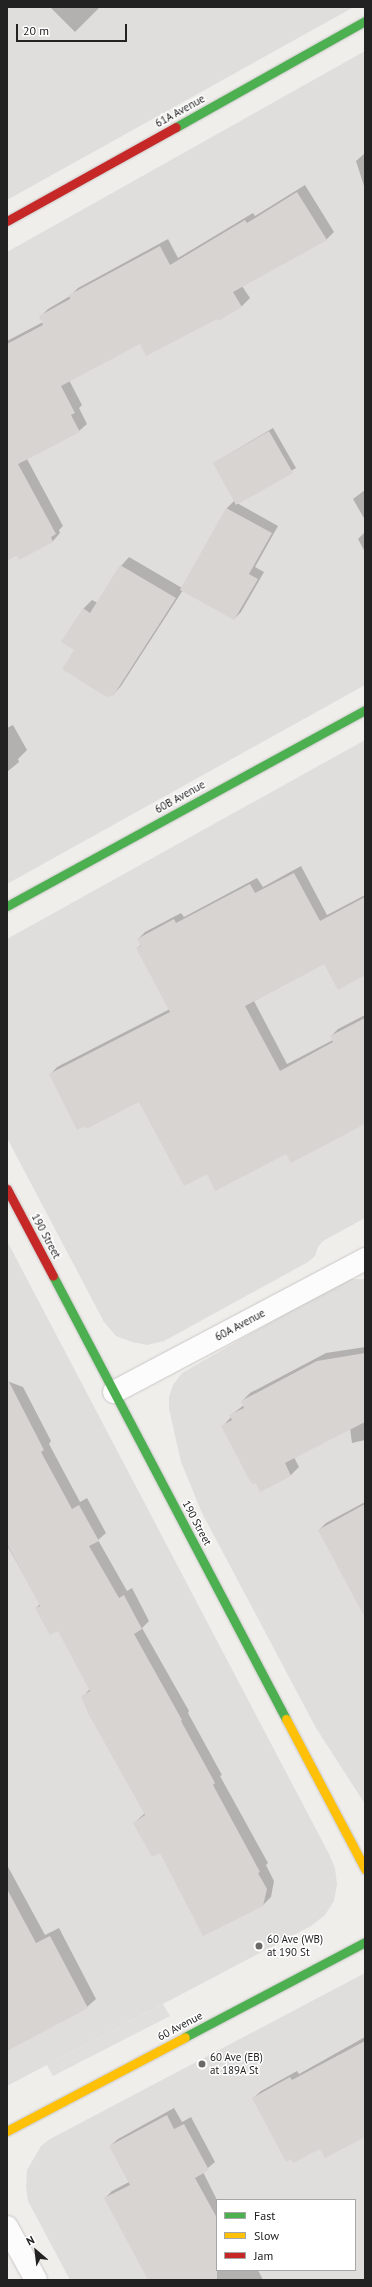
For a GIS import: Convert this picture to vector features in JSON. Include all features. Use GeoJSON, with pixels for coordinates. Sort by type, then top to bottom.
{"type":"FeatureCollection","features":[{"type":"Feature","properties":{"kind":"street","name":"61A Avenue"},"geometry":{"type":"LineString","coordinates":[[7,221],[365,21]]}},
{"type":"Feature","properties":{"kind":"street","name":"60B Avenue"},"geometry":{"type":"LineString","coordinates":[[7,906],[365,710]]}},
{"type":"Feature","properties":{"kind":"street","name":"190 Street"},"geometry":{"type":"LineString","coordinates":[[7,1188],[365,1869]]}},
{"type":"Feature","properties":{"kind":"street","name":"60A Avenue"},"geometry":{"type":"LineString","coordinates":[[114,1392],[365,1259]]}},
{"type":"Feature","properties":{"kind":"street","name":"60 Avenue"},"geometry":{"type":"LineString","coordinates":[[7,2130],[365,1942]]}},
{"type":"Feature","properties":{"kind":"street"},"geometry":{"type":"LineString","coordinates":[[7,2227],[36,2280]]}},
{"type":"Feature","properties":{"kind":"shaded area"},"geometry":{"type":"Polygon","coordinates":[[[7,7],[354,7],[7,200],[7,7]]]}},
{"type":"Feature","properties":{"kind":"shaded area"},"geometry":{"type":"Polygon","coordinates":[[[365,51],[365,685],[7,884],[7,252],[365,51]]]}},
{"type":"Feature","properties":{"kind":"shaded area"},"geometry":{"type":"Polygon","coordinates":[[[365,740],[365,1218],[323,1241],[318,1247],[315,1256],[308,1262],[164,1341],[147,1345],[132,1342],[116,1336],[104,1322],[7,1138],[7,939],[365,740]]]}},
{"type":"Feature","properties":{"kind":"shaded area"},"geometry":{"type":"Polygon","coordinates":[[[7,1241],[329,1854],[335,1868],[337,1884],[334,1901],[325,1915],[311,1926],[7,2086],[7,1241]]]}},
{"type":"Feature","properties":{"kind":"shaded area"},"geometry":{"type":"Polygon","coordinates":[[[351,1279],[365,1279],[365,1804],[316,1728],[202,1513],[181,1462],[169,1409],[169,1397],[173,1385],[182,1373],[339,1283],[351,1279]]]}},
{"type":"Feature","properties":{"kind":"shaded area"},"geometry":{"type":"Polygon","coordinates":[[[365,1973],[365,2280],[70,2280],[28,2201],[26,2187],[27,2170],[41,2146],[50,2139],[365,1973]]]}},
{"type":"Feature","properties":{"kind":"shaded area"},"geometry":{"type":"Polygon","coordinates":[[[163,2004],[170,2016],[53,2076],[47,2065],[163,2004]]]}},
{"type":"Feature","properties":{"kind":"building"},"geometry":{"type":"Polygon","coordinates":[[[297,192],[327,240],[233,292],[242,307],[218,321],[217,319],[146,356],[140,344],[61,386],[75,413],[71,415],[80,432],[18,464],[56,534],[51,537],[53,542],[19,560],[17,555],[7,561],[7,344],[43,325],[39,316],[70,299],[69,295],[160,246],[170,265],[245,220],[247,223],[297,192]]]}},
{"type":"Feature","properties":{"kind":"building"},"geometry":{"type":"Polygon","coordinates":[[[269,431],[293,473],[236,505],[213,463],[269,431]]]}},
{"type":"Feature","properties":{"kind":"building"},"geometry":{"type":"Polygon","coordinates":[[[226,508],[272,533],[249,574],[258,579],[234,620],[180,590],[226,508]]]}},
{"type":"Feature","properties":{"kind":"building"},"geometry":{"type":"Polygon","coordinates":[[[120,565],[176,598],[113,696],[110,695],[108,698],[62,669],[74,650],[61,642],[83,608],[90,613],[120,565]]]}},
{"type":"Feature","properties":{"kind":"building"},"geometry":{"type":"Polygon","coordinates":[[[294,873],[320,921],[365,897],[365,975],[338,990],[324,964],[245,1006],[280,1071],[333,1042],[330,1036],[365,1018],[365,1124],[291,1163],[286,1154],[215,1191],[207,1174],[184,1186],[139,1102],[86,1129],[85,1126],[77,1130],[49,1074],[170,1012],[136,948],[141,946],[137,939],[174,919],[176,923],[250,884],[255,893],[294,873]]]}},
{"type":"Feature","properties":{"kind":"building"},"geometry":{"type":"Polygon","coordinates":[[[365,1353],[365,1422],[285,1463],[291,1476],[260,1492],[256,1483],[253,1484],[250,1481],[221,1426],[232,1420],[229,1415],[244,1408],[241,1401],[317,1361],[365,1353]]]}},
{"type":"Feature","properties":{"kind":"building"},"geometry":{"type":"Polygon","coordinates":[[[7,1378],[44,1450],[41,1452],[72,1509],[79,1505],[99,1541],[89,1546],[119,1598],[124,1595],[142,1629],[134,1634],[215,1783],[213,1785],[260,1872],[258,1873],[267,1889],[263,1906],[203,1936],[160,1853],[152,1857],[133,1823],[145,1815],[88,1713],[81,1696],[90,1691],[58,1631],[50,1635],[35,1608],[40,1606],[7,1544],[7,1378]]]}},
{"type":"Feature","properties":{"kind":"building"},"geometry":{"type":"Polygon","coordinates":[[[365,1504],[365,1618],[318,1530],[365,1504]]]}},
{"type":"Feature","properties":{"kind":"building"},"geometry":{"type":"Polygon","coordinates":[[[7,1889],[36,1943],[50,1936],[88,2008],[7,2051],[7,1889]]]}},
{"type":"Feature","properties":{"kind":"building"},"geometry":{"type":"Polygon","coordinates":[[[365,2041],[365,2137],[325,2158],[320,2149],[293,2163],[291,2159],[286,2162],[252,2098],[290,2077],[292,2080],[365,2041]]]}},
{"type":"Feature","properties":{"kind":"building"},"geometry":{"type":"Polygon","coordinates":[[[167,2115],[174,2129],[184,2124],[209,2170],[195,2178],[216,2216],[217,2280],[148,2280],[104,2198],[130,2185],[109,2146],[167,2115]]]}},
{"type":"Feature","properties":{"kind":"traffic: fast"},"geometry":{"type":"LineString","coordinates":[[176,127],[365,21]]}},
{"type":"Feature","properties":{"kind":"traffic: fast"},"geometry":{"type":"LineString","coordinates":[[7,906],[365,710]]}},
{"type":"Feature","properties":{"kind":"traffic: fast"},"geometry":{"type":"LineString","coordinates":[[53,1276],[286,1719]]}},
{"type":"Feature","properties":{"kind":"traffic: fast"},"geometry":{"type":"LineString","coordinates":[[185,2037],[365,1942]]}},
{"type":"Feature","properties":{"kind":"traffic: slow"},"geometry":{"type":"LineString","coordinates":[[286,1719],[365,1869]]}},
{"type":"Feature","properties":{"kind":"traffic: slow"},"geometry":{"type":"LineString","coordinates":[[7,2131],[185,2037]]}},
{"type":"Feature","properties":{"kind":"traffic: jam"},"geometry":{"type":"LineString","coordinates":[[7,221],[176,127]]}},
{"type":"Feature","properties":{"kind":"traffic: jam"},"geometry":{"type":"LineString","coordinates":[[7,1189],[53,1276]]}},
{"type":"Feature","properties":{"kind":"place","name":"60 Ave (WB) at 190 St"},"geometry":{"type":"Point","coordinates":[259,1946]}},
{"type":"Feature","properties":{"kind":"place","name":"60 Ave (EB) at 189A St"},"geometry":{"type":"Point","coordinates":[202,2064]}}]}
